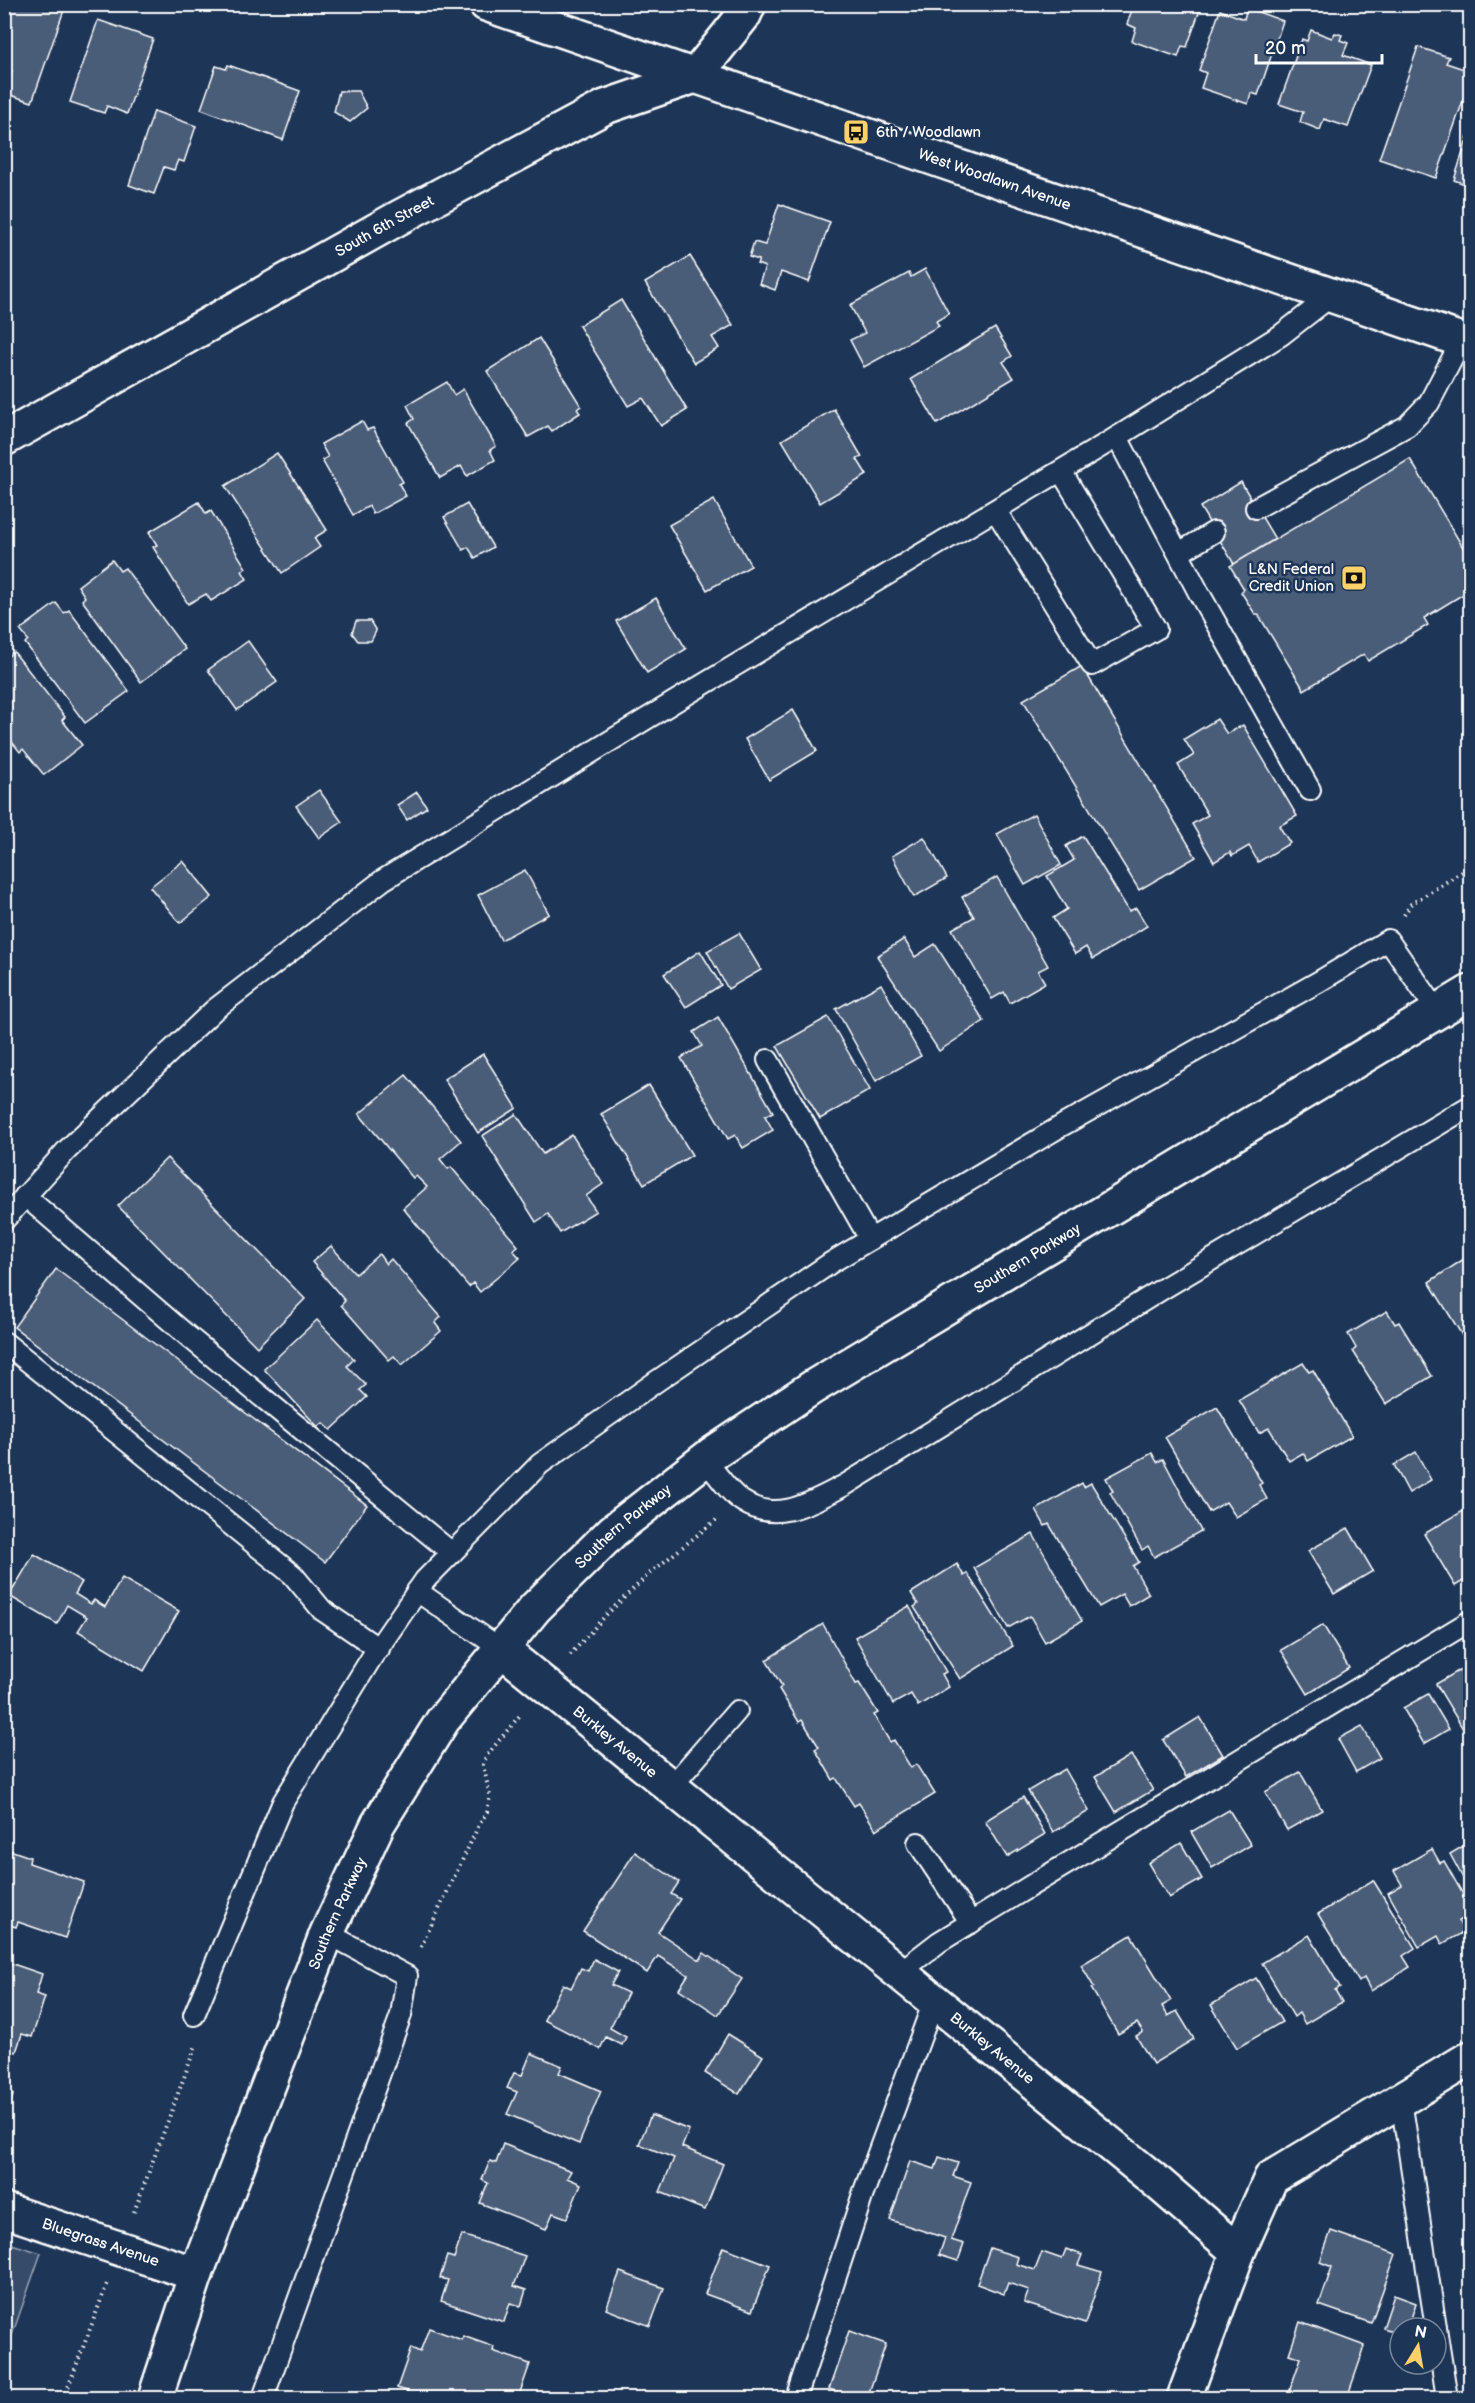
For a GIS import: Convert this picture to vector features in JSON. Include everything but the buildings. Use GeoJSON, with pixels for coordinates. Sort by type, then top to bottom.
{"type":"FeatureCollection","features":[{"type":"Feature","properties":{"kind":"street","name":"West Woodlawn Avenue"},"geometry":{"type":"LineString","coordinates":[[486,4],[1466,342]]}},
{"type":"Feature","properties":{"kind":"street"},"geometry":{"type":"LineString","coordinates":[[696,76],[744,15],[749,4]]}},
{"type":"Feature","properties":{"kind":"street","name":"South 6th Street"},"geometry":{"type":"LineString","coordinates":[[4,439],[400,217],[605,107],[696,76]]}},
{"type":"Feature","properties":{"kind":"street","name":"Southern Parkway"},"geometry":{"type":"LineString","coordinates":[[155,2398],[196,2274],[327,1933],[378,1824],[443,1720],[535,1608],[613,1531],[705,1460],[813,1387],[1470,992]]}},
{"type":"Feature","properties":{"kind":"street","name":"Burkley Avenue"},"geometry":{"type":"LineString","coordinates":[[501,1649],[1148,2174],[1238,2252]]}},
{"type":"Feature","properties":{"kind":"street"},"geometry":{"type":"LineString","coordinates":[[1184,2398],[1238,2252],[1271,2178],[1470,2058]]}},
{"type":"Feature","properties":{"kind":"street","name":"Bluegrass Avenue"},"geometry":{"type":"LineString","coordinates":[[4,2210],[196,2274]]}},
{"type":"Feature","properties":{"kind":"lane"},"geometry":{"type":"LineString","coordinates":[[4,1220],[68,1150],[213,1010],[383,880],[664,708],[1117,437],[1281,335],[1331,296]]}},
{"type":"Feature","properties":{"kind":"lane"},"geometry":{"type":"LineString","coordinates":[[1256,508],[1407,426],[1429,403],[1466,342]]}},
{"type":"Feature","properties":{"kind":"lane"},"geometry":{"type":"LineString","coordinates":[[1117,437],[1198,593],[1310,790]]}},
{"type":"Feature","properties":{"kind":"lane"},"geometry":{"type":"LineString","coordinates":[[996,511],[1092,665],[1156,628],[1061,471]]}},
{"type":"Feature","properties":{"kind":"lane"},"geometry":{"type":"LineString","coordinates":[[1179,553],[1214,532]]}},
{"type":"Feature","properties":{"kind":"lane"},"geometry":{"type":"LineString","coordinates":[[194,2015],[283,1802],[379,1648],[425,1580],[540,1464],[832,1262],[1063,1125],[1320,981],[1388,940],[1438,1012]]}},
{"type":"Feature","properties":{"kind":"lane"},"geometry":{"type":"LineString","coordinates":[[768,1060],[870,1239]]}},
{"type":"Feature","properties":{"kind":"lane"},"geometry":{"type":"LineString","coordinates":[[705,1460],[740,1501],[760,1510],[783,1512],[807,1504],[845,1485],[1164,1288],[1470,1106]]}},
{"type":"Feature","properties":{"kind":"lane"},"geometry":{"type":"LineString","coordinates":[[25,1196],[189,1337],[452,1553]]}},
{"type":"Feature","properties":{"kind":"lane"},"geometry":{"type":"LineString","coordinates":[[4,1342],[293,1575],[322,1610],[379,1648]]}},
{"type":"Feature","properties":{"kind":"lane"},"geometry":{"type":"LineString","coordinates":[[417,1591],[501,1649]]}},
{"type":"Feature","properties":{"kind":"lane"},"geometry":{"type":"LineString","coordinates":[[900,1972],[939,1942],[1470,1621]]}},
{"type":"Feature","properties":{"kind":"lane"},"geometry":{"type":"LineString","coordinates":[[671,1787],[737,1711]]}},
{"type":"Feature","properties":{"kind":"lane"},"geometry":{"type":"LineString","coordinates":[[918,1843],[971,1923]]}},
{"type":"Feature","properties":{"kind":"lane"},"geometry":{"type":"LineString","coordinates":[[263,2398],[401,2015],[407,1976],[327,1933]]}},
{"type":"Feature","properties":{"kind":"lane"},"geometry":{"type":"LineString","coordinates":[[795,2398],[863,2194],[934,2001]]}},
{"type":"Feature","properties":{"kind":"lane"},"geometry":{"type":"LineString","coordinates":[[1401,2100],[1434,2316]]}},
{"type":"Feature","properties":{"kind":"lane"},"geometry":{"type":"LineString","coordinates":[[1444,2376],[1447,2398]]}},
{"type":"Feature","properties":{"kind":"path"},"geometry":{"type":"LineString","coordinates":[[1388,940],[1411,904],[1470,867]]}},
{"type":"Feature","properties":{"kind":"path"},"geometry":{"type":"LineString","coordinates":[[407,1976],[487,1812],[490,1796],[483,1765],[487,1755],[607,1614],[640,1582],[740,1501]]}},
{"type":"Feature","properties":{"kind":"path"},"geometry":{"type":"LineString","coordinates":[[64,2398],[200,2036],[194,2015]]}},
{"type":"Feature","properties":{"kind":"shaded area"},"geometry":{"type":"Polygon","coordinates":[[[4,2242],[41,2253],[5,2355],[4,2242]]]}},
{"type":"Feature","properties":{"kind":"place","name":"6th / Woodlawn"},"geometry":{"type":"Point","coordinates":[856,132]}},
{"type":"Feature","properties":{"kind":"place","name":"L&N Federal Credit Union"},"geometry":{"type":"Point","coordinates":[1354,578]}}]}
